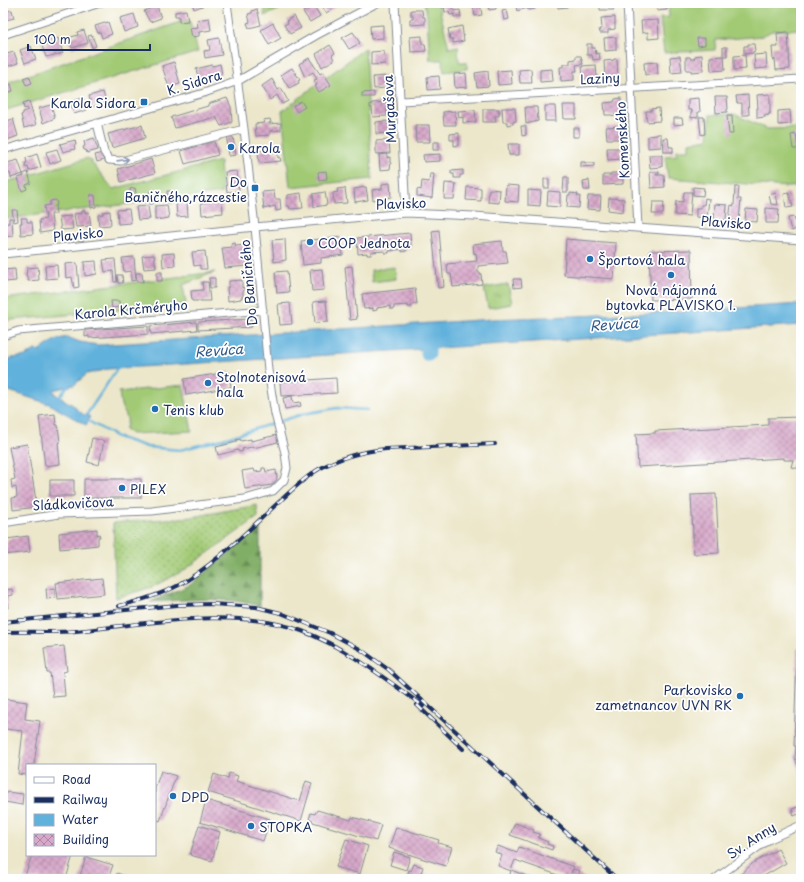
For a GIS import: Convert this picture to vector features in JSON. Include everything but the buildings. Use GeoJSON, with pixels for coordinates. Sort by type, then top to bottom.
{"type":"FeatureCollection","features":[{"type":"Feature","properties":{"kind":"street"},"geometry":{"type":"LineString","coordinates":[[3,35],[100,3]]}},
{"type":"Feature","properties":{"kind":"street","name":"Do Baničného"},"geometry":{"type":"LineString","coordinates":[[227,3],[244,129],[255,227],[264,332],[275,414],[285,453],[287,474],[284,480],[274,491],[264,495]]}},
{"type":"Feature","properties":{"kind":"street","name":"K. Sidora"},"geometry":{"type":"LineString","coordinates":[[3,150],[204,93],[238,81],[315,36],[377,3]]}},
{"type":"Feature","properties":{"kind":"street","name":"Murgašova"},"geometry":{"type":"LineString","coordinates":[[395,3],[406,213]]}},
{"type":"Feature","properties":{"kind":"street","name":"Komenského"},"geometry":{"type":"LineString","coordinates":[[627,3],[638,228]]}},
{"type":"Feature","properties":{"kind":"street","name":"Laziny"},"geometry":{"type":"LineString","coordinates":[[401,101],[801,79]]}},
{"type":"Feature","properties":{"kind":"street"},"geometry":{"type":"LineString","coordinates":[[97,123],[104,152],[109,160],[121,161],[244,129]]}},
{"type":"Feature","properties":{"kind":"street","name":"Plavisko"},"geometry":{"type":"LineString","coordinates":[[3,254],[255,227],[406,213],[474,216],[801,240]]}},
{"type":"Feature","properties":{"kind":"street","name":"Karola Krčméryho"},"geometry":{"type":"LineString","coordinates":[[3,336],[18,331],[263,310]]}},
{"type":"Feature","properties":{"kind":"street","name":"Sládkovičova"},"geometry":{"type":"LineString","coordinates":[[3,523],[59,514],[152,511],[245,499],[264,495]]}},
{"type":"Feature","properties":{"kind":"street","name":"Sv. Anny"},"geometry":{"type":"LineString","coordinates":[[715,879],[768,840],[801,825]]}},
{"type":"Feature","properties":{"kind":"green space"},"geometry":{"type":"Polygon","coordinates":[[[266,3],[295,3],[264,16],[266,3]]]}},
{"type":"Feature","properties":{"kind":"green space"},"geometry":{"type":"Polygon","coordinates":[[[424,3],[438,3],[449,48],[458,46],[459,62],[467,62],[467,69],[444,72],[442,60],[430,60],[427,15],[424,3]]]}},
{"type":"Feature","properties":{"kind":"green space"},"geometry":{"type":"Polygon","coordinates":[[[668,3],[801,3],[801,29],[772,31],[762,36],[716,40],[715,50],[664,53],[660,18],[669,17],[668,3]]]}},
{"type":"Feature","properties":{"kind":"green space"},"geometry":{"type":"Polygon","coordinates":[[[186,20],[190,22],[198,52],[3,111],[3,84],[186,20]]]}},
{"type":"Feature","properties":{"kind":"green space"},"geometry":{"type":"Polygon","coordinates":[[[365,48],[372,179],[290,187],[282,111],[365,48]]]}},
{"type":"Feature","properties":{"kind":"green space"},"geometry":{"type":"Polygon","coordinates":[[[734,114],[767,129],[801,128],[801,186],[788,187],[668,178],[665,156],[677,155],[677,150],[689,150],[689,142],[708,139],[710,115],[734,114]]]}},
{"type":"Feature","properties":{"kind":"green space"},"geometry":{"type":"Polygon","coordinates":[[[88,158],[113,189],[220,161],[222,193],[3,219],[3,183],[88,158]]]}},
{"type":"Feature","properties":{"kind":"green space"},"geometry":{"type":"Polygon","coordinates":[[[395,267],[396,279],[372,282],[371,270],[395,267]]]}},
{"type":"Feature","properties":{"kind":"green space"},"geometry":{"type":"Polygon","coordinates":[[[215,272],[183,285],[186,304],[11,320],[3,323],[3,299],[215,272]]]}},
{"type":"Feature","properties":{"kind":"green space"},"geometry":{"type":"Polygon","coordinates":[[[508,284],[512,304],[488,308],[484,288],[508,284]]]}},
{"type":"Feature","properties":{"kind":"green space","name":"Tenis klub"},"geometry":{"type":"Polygon","coordinates":[[[183,385],[192,431],[132,434],[125,429],[127,419],[121,405],[119,392],[183,385]]]}},
{"type":"Feature","properties":{"kind":"green space"},"geometry":{"type":"Polygon","coordinates":[[[257,505],[258,517],[183,571],[152,587],[116,598],[113,523],[192,517],[257,505]]]}},
{"type":"Feature","properties":{"kind":"green space"},"geometry":{"type":"Polygon","coordinates":[[[260,527],[260,606],[219,600],[150,602],[190,585],[260,527]]]}},
{"type":"Feature","properties":{"kind":"water"},"geometry":{"type":"Polygon","coordinates":[[[801,304],[801,325],[108,369],[87,374],[74,385],[53,390],[55,394],[76,407],[75,408],[84,415],[87,414],[90,418],[86,425],[49,404],[3,389],[3,362],[12,358],[26,356],[35,350],[39,351],[55,340],[67,337],[80,342],[98,345],[493,319],[653,313],[801,304]]]}},
{"type":"Feature","properties":{"kind":"waterway","name":"Revúca"},"geometry":{"type":"LineString","coordinates":[[428,336],[428,354]]}},
{"type":"Feature","properties":{"kind":"waterway"},"geometry":{"type":"LineString","coordinates":[[87,414],[117,369],[120,368]]}},
{"type":"Feature","properties":{"kind":"waterway"},"geometry":{"type":"LineString","coordinates":[[58,399],[69,384]]}},
{"type":"Feature","properties":{"kind":"waterway","name":"Revúca"},"geometry":{"type":"LineString","coordinates":[[90,422],[117,437],[147,447],[180,450],[223,439],[303,414],[337,408],[368,410]]}},
{"type":"Feature","properties":{"kind":"railway"},"geometry":{"type":"LineString","coordinates":[[119,606],[164,592],[193,577],[231,546],[303,480],[319,469],[343,458],[360,453],[386,449],[495,444]]}},
{"type":"Feature","properties":{"kind":"railway"},"geometry":{"type":"LineString","coordinates":[[3,622],[177,605],[212,604],[256,607],[281,613],[330,633],[360,649],[389,670],[617,879]]}},
{"type":"Feature","properties":{"kind":"railway"},"geometry":{"type":"LineString","coordinates":[[3,632],[76,631],[190,619],[248,619],[276,624],[302,631],[319,638],[365,664],[423,706]]}},
{"type":"Feature","properties":{"kind":"railway"},"geometry":{"type":"LineString","coordinates":[[417,705],[463,749]]}},
{"type":"Feature","properties":{"kind":"place","name":"Karola Sidora"},"geometry":{"type":"Point","coordinates":[144,102]}},
{"type":"Feature","properties":{"kind":"place","name":"Karola"},"geometry":{"type":"Point","coordinates":[231,147]}},
{"type":"Feature","properties":{"kind":"place","name":"Do Baničného,rázcestie"},"geometry":{"type":"Point","coordinates":[255,188]}},
{"type":"Feature","properties":{"kind":"place","name":"COOP Jednota"},"geometry":{"type":"Point","coordinates":[310,242]}},
{"type":"Feature","properties":{"kind":"place","name":"Športová hala"},"geometry":{"type":"Point","coordinates":[590,259]}},
{"type":"Feature","properties":{"kind":"place","name":"Nová nájomná bytovka PLAVISKO 1."},"geometry":{"type":"Point","coordinates":[671,275]}},
{"type":"Feature","properties":{"kind":"place","name":"Stolnotenisová hala"},"geometry":{"type":"Point","coordinates":[208,383]}},
{"type":"Feature","properties":{"kind":"place","name":"Tenis klub"},"geometry":{"type":"Point","coordinates":[155,409]}},
{"type":"Feature","properties":{"kind":"place","name":"PILEX"},"geometry":{"type":"Point","coordinates":[122,488]}},
{"type":"Feature","properties":{"kind":"place","name":"Parkovisko zametnancov UVN RK"},"geometry":{"type":"Point","coordinates":[740,696]}},
{"type":"Feature","properties":{"kind":"place","name":"DPD"},"geometry":{"type":"Point","coordinates":[173,796]}},
{"type":"Feature","properties":{"kind":"place","name":"STOPKA"},"geometry":{"type":"Point","coordinates":[251,826]}}]}
